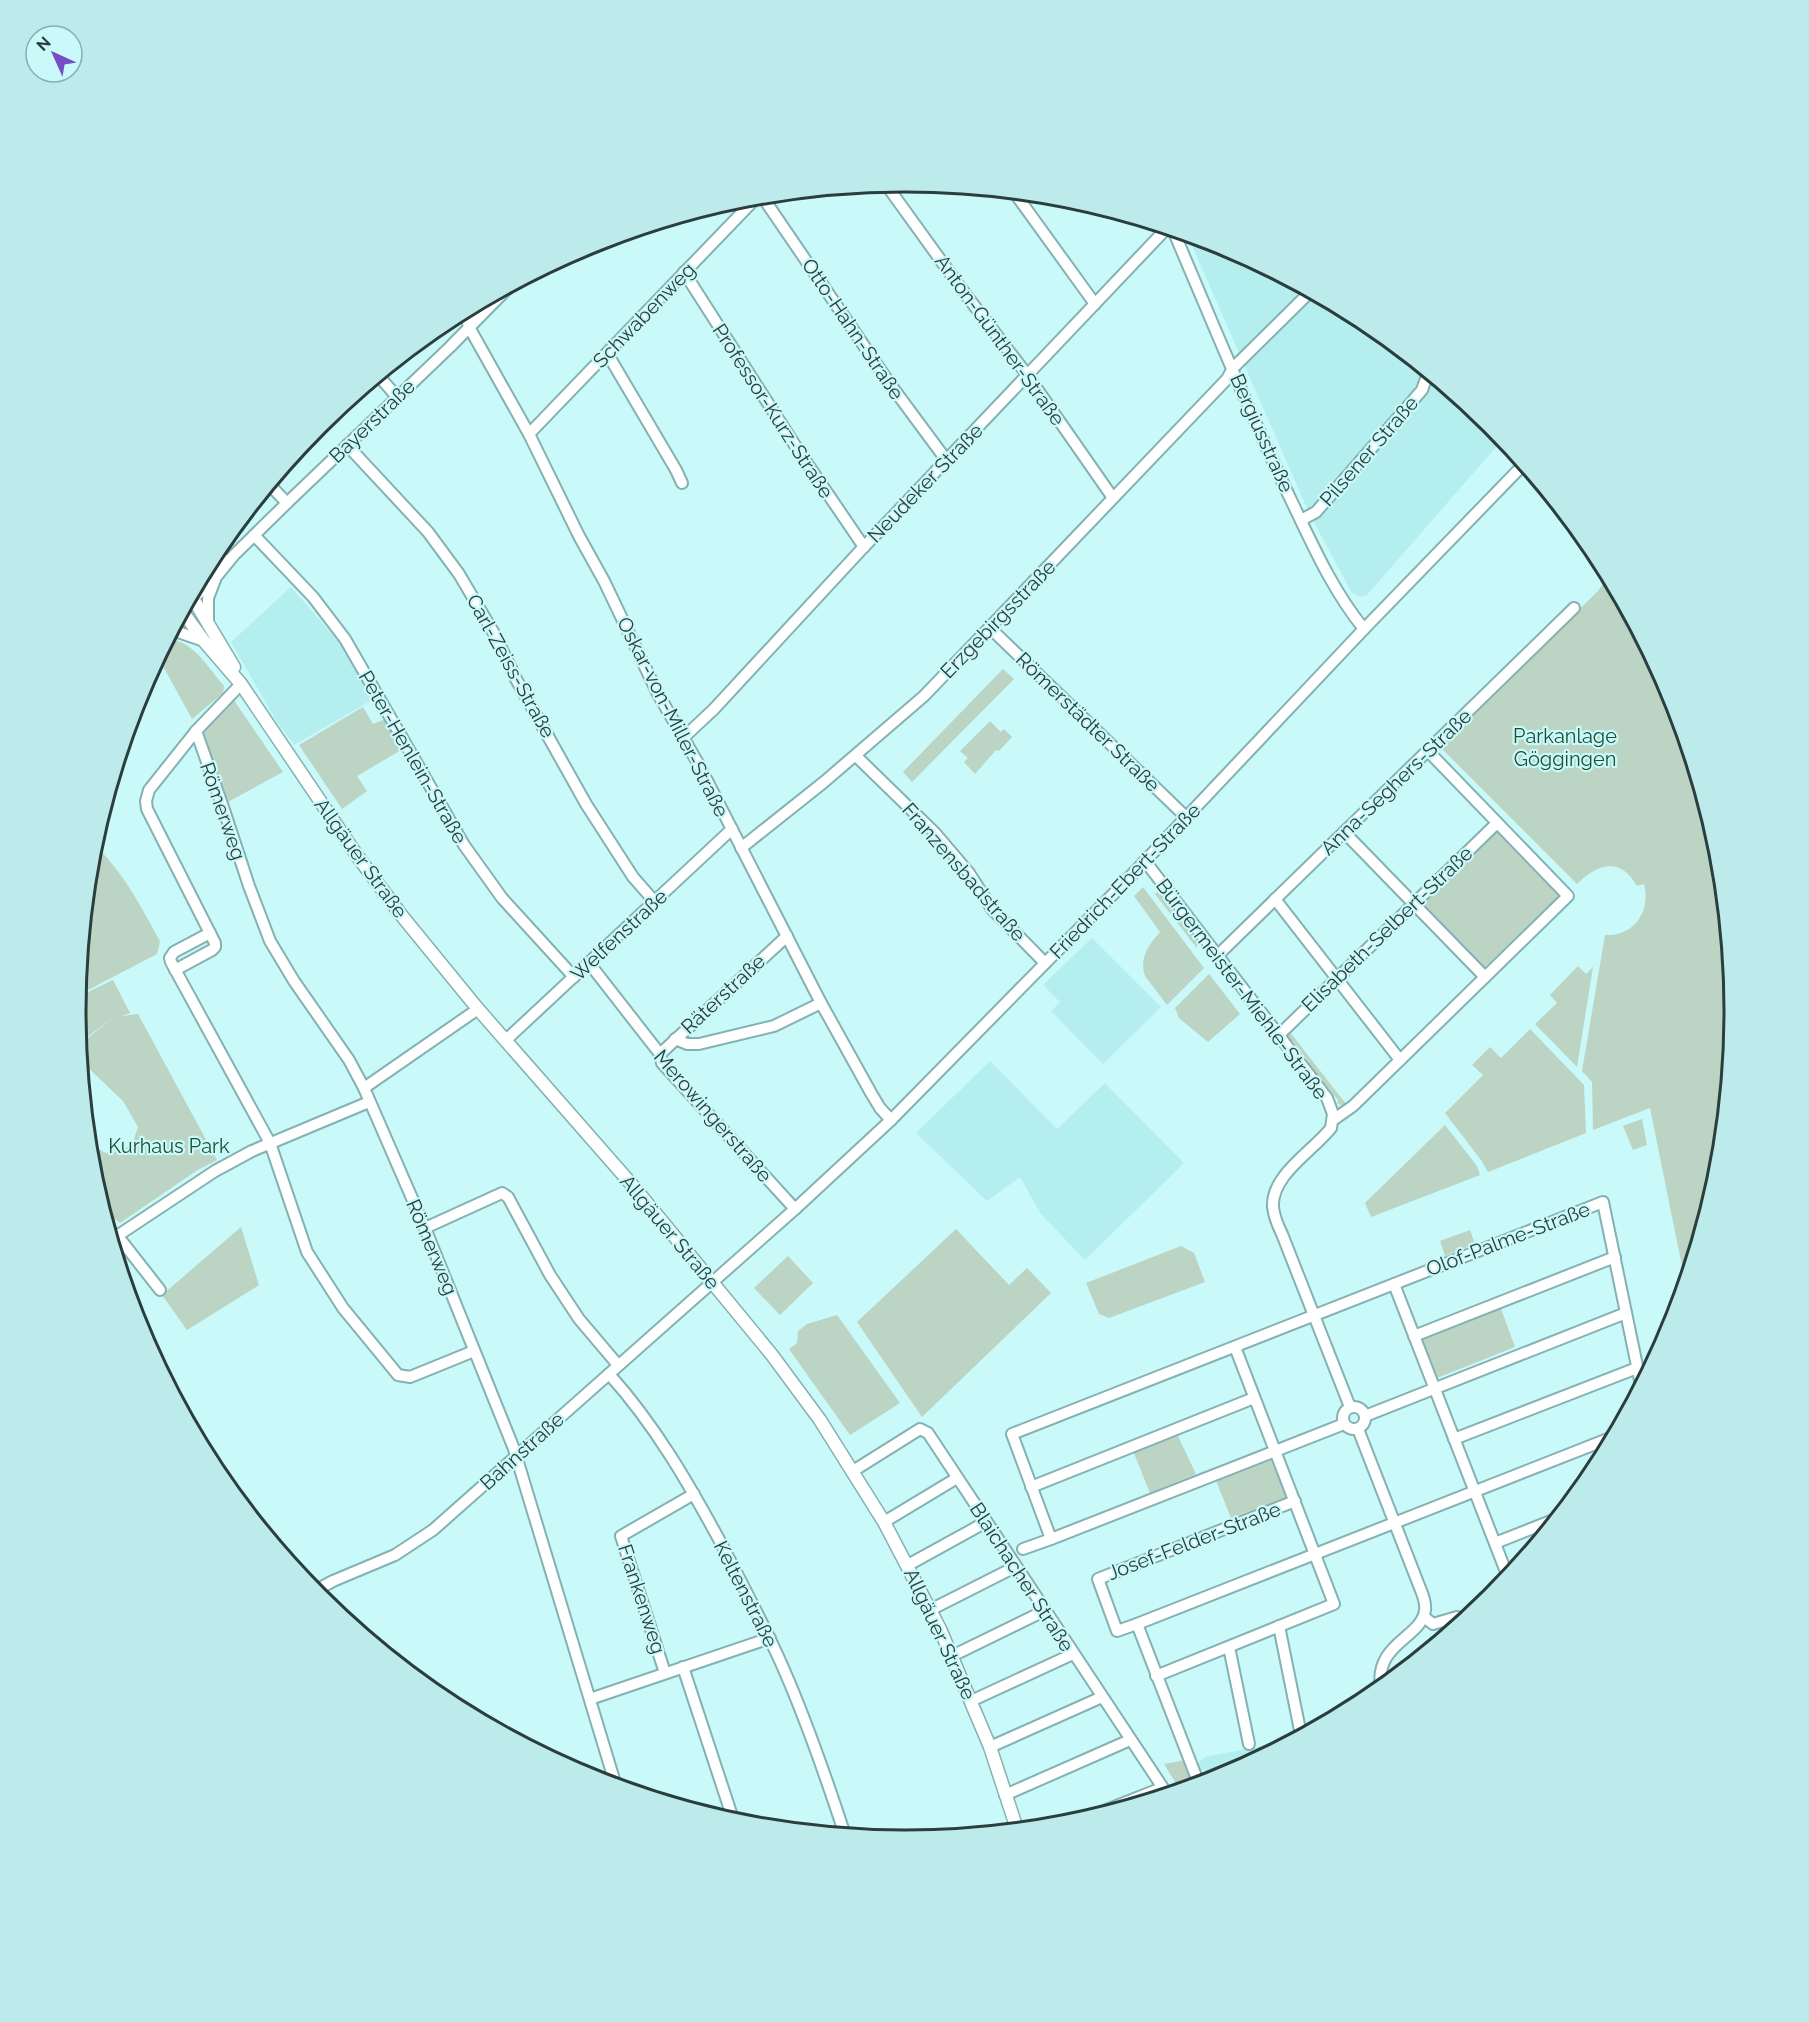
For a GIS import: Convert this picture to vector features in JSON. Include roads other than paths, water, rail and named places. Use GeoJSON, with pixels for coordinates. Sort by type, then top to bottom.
{"type":"FeatureCollection","features":[{"type":"Feature","properties":{"kind":"main road","name":"Allgäuer Straße"},"geometry":{"type":"LineString","coordinates":[[193,604],[230,660],[242,684]]}},
{"type":"Feature","properties":{"kind":"main road","name":"Allgäuer Straße"},"geometry":{"type":"LineString","coordinates":[[187,617],[242,684],[371,875],[478,1008],[633,1186],[792,1382],[853,1471],[908,1565],[971,1701],[990,1747],[1015,1822]]}},
{"type":"Feature","properties":{"kind":"street","name":"Anton-Günther-Straße"},"geometry":{"type":"LineString","coordinates":[[892,192],[1028,376],[1113,498]]}},
{"type":"Feature","properties":{"kind":"street"},"geometry":{"type":"LineString","coordinates":[[1020,201],[1095,304]]}},
{"type":"Feature","properties":{"kind":"street","name":"Otto-Hahn-Straße"},"geometry":{"type":"LineString","coordinates":[[766,204],[890,384],[947,461]]}},
{"type":"Feature","properties":{"kind":"street","name":"Schwabenweg"},"geometry":{"type":"LineString","coordinates":[[529,434],[749,207]]}},
{"type":"Feature","properties":{"kind":"street","name":"Neudeker Straße"},"geometry":{"type":"LineString","coordinates":[[683,738],[714,709],[864,547],[1162,233]]}},
{"type":"Feature","properties":{"kind":"street","name":"Bergiusstraße"},"geometry":{"type":"LineString","coordinates":[[1177,238],[1260,432],[1301,520],[1331,580],[1364,629]]}},
{"type":"Feature","properties":{"kind":"street","name":"Professor-Kurz-Straße"},"geometry":{"type":"LineString","coordinates":[[684,272],[798,450],[864,547]]}},
{"type":"Feature","properties":{"kind":"street"},"geometry":{"type":"LineString","coordinates":[[1233,368],[1304,297]]}},
{"type":"Feature","properties":{"kind":"street","name":"Bayerstraße"},"geometry":{"type":"LineString","coordinates":[[204,587],[216,577],[234,555],[491,304]]}},
{"type":"Feature","properties":{"kind":"street","name":"Oskar-von-Miller-Straße"},"geometry":{"type":"LineString","coordinates":[[467,319],[469,327],[529,434],[579,536],[604,580],[658,693],[732,829],[821,1003],[875,1100],[891,1120]]}},
{"type":"Feature","properties":{"kind":"street"},"geometry":{"type":"LineString","coordinates":[[607,353],[682,483]]}},
{"type":"Feature","properties":{"kind":"street","name":"Erzgebirgsstraße"},"geometry":{"type":"LineString","coordinates":[[741,848],[856,756],[924,696],[1227,379],[1233,368]]}},
{"type":"Feature","properties":{"kind":"street","name":"Pilsener Straße"},"geometry":{"type":"LineString","coordinates":[[1301,520],[1316,512],[1422,390],[1426,379]]}},
{"type":"Feature","properties":{"kind":"street"},"geometry":{"type":"LineString","coordinates":[[382,380],[397,397]]}},
{"type":"Feature","properties":{"kind":"street","name":"Carl-Zeiss-Straße"},"geometry":{"type":"LineString","coordinates":[[347,445],[428,532],[459,574],[495,634],[516,679],[586,804],[633,877],[655,902]]}},
{"type":"Feature","properties":{"kind":"street","name":"Friedrich-Ebert-Straße"},"geometry":{"type":"LineString","coordinates":[[712,1282],[891,1120],[1145,861],[1519,470]]}},
{"type":"Feature","properties":{"kind":"street"},"geometry":{"type":"LineString","coordinates":[[274,489],[287,503]]}},
{"type":"Feature","properties":{"kind":"street","name":"Peter-Henlein-Straße"},"geometry":{"type":"LineString","coordinates":[[255,535],[313,597],[345,639],[463,843],[502,898],[574,977]]}},
{"type":"Feature","properties":{"kind":"street","name":"Bayerstraße"},"geometry":{"type":"LineString","coordinates":[[219,564],[234,555]]}},
{"type":"Feature","properties":{"kind":"street","name":"Bayerstraße"},"geometry":{"type":"LineString","coordinates":[[208,625],[208,598],[216,577]]}},
{"type":"Feature","properties":{"kind":"street","name":"Anna-Seghers-Straße"},"geometry":{"type":"LineString","coordinates":[[1217,956],[1574,608]]}},
{"type":"Feature","properties":{"kind":"street","name":"Römerstädter Straße"},"geometry":{"type":"LineString","coordinates":[[990,628],[1186,817]]}},
{"type":"Feature","properties":{"kind":"street"},"geometry":{"type":"LineString","coordinates":[[179,632],[204,641]]}},
{"type":"Feature","properties":{"kind":"street"},"geometry":{"type":"LineString","coordinates":[[242,684],[196,731],[149,790],[146,801],[147,809],[210,933],[174,952],[170,958],[270,1143],[307,1252],[343,1308],[399,1375],[410,1377],[474,1351]]}},
{"type":"Feature","properties":{"kind":"street","name":"Römerweg"},"geometry":{"type":"LineString","coordinates":[[196,731],[270,941],[294,981],[349,1060],[364,1088],[425,1228],[516,1457],[613,1776]]}},
{"type":"Feature","properties":{"kind":"street"},"geometry":{"type":"LineString","coordinates":[[1333,1120],[1353,1106],[1568,896],[1428,751]]}},
{"type":"Feature","properties":{"kind":"street","name":"Franzensbadstraße"},"geometry":{"type":"LineString","coordinates":[[856,756],[935,833],[969,873],[992,909],[1046,963]]}},
{"type":"Feature","properties":{"kind":"street","name":"Elisabeth-Selbert-Straße"},"geometry":{"type":"LineString","coordinates":[[1278,1036],[1497,823]]}},
{"type":"Feature","properties":{"kind":"street","name":"Welfenstraße"},"geometry":{"type":"LineString","coordinates":[[506,1040],[732,829]]}},
{"type":"Feature","properties":{"kind":"street"},"geometry":{"type":"LineString","coordinates":[[1344,832],[1485,977]]}},
{"type":"Feature","properties":{"kind":"street","name":"Bürgermeister-Miehle-Straße"},"geometry":{"type":"LineString","coordinates":[[1145,861],[1327,1098],[1331,1107],[1333,1120],[1331,1128],[1284,1175],[1276,1186],[1273,1207],[1278,1225],[1350,1407]]}},
{"type":"Feature","properties":{"kind":"street"},"geometry":{"type":"LineString","coordinates":[[1275,899],[1400,1060]]}},
{"type":"Feature","properties":{"kind":"street","name":"Räterstraße"},"geometry":{"type":"LineString","coordinates":[[660,1054],[787,936]]}},
{"type":"Feature","properties":{"kind":"street","name":"Merowingerstraße"},"geometry":{"type":"LineString","coordinates":[[589,963],[660,1054],[662,1063],[795,1209]]}},
{"type":"Feature","properties":{"kind":"street"},"geometry":{"type":"LineString","coordinates":[[675,1039],[687,1044],[699,1044],[774,1026],[821,1003]]}},
{"type":"Feature","properties":{"kind":"street"},"geometry":{"type":"LineString","coordinates":[[364,1088],[478,1008]]}},
{"type":"Feature","properties":{"kind":"street"},"geometry":{"type":"LineString","coordinates":[[117,1235],[215,1171],[270,1143],[369,1102]]}},
{"type":"Feature","properties":{"kind":"street"},"geometry":{"type":"LineString","coordinates":[[425,1228],[502,1193],[508,1197],[550,1275],[579,1319],[618,1365]]}},
{"type":"Feature","properties":{"kind":"street","name":"Olof-Palme-Straße"},"geometry":{"type":"LineString","coordinates":[[1031,1487],[1012,1434],[1603,1202],[1638,1374]]}},
{"type":"Feature","properties":{"kind":"street"},"geometry":{"type":"LineString","coordinates":[[119,1243],[160,1290]]}},
{"type":"Feature","properties":{"kind":"street"},"geometry":{"type":"LineString","coordinates":[[1414,1336],[1615,1257]]}},
{"type":"Feature","properties":{"kind":"street","name":"Bahnstraße"},"geometry":{"type":"LineString","coordinates":[[322,1587],[395,1555],[433,1530],[712,1282]]}},
{"type":"Feature","properties":{"kind":"street"},"geometry":{"type":"LineString","coordinates":[[1394,1284],[1504,1568]]}},
{"type":"Feature","properties":{"kind":"street"},"geometry":{"type":"LineString","coordinates":[[1365,1416],[1626,1313]]}},
{"type":"Feature","properties":{"kind":"street","name":"Josef-Felder-Straße"},"geometry":{"type":"LineString","coordinates":[[1156,1676],[1335,1604],[1235,1347]]}},
{"type":"Feature","properties":{"kind":"street"},"geometry":{"type":"LineString","coordinates":[[1454,1439],[1637,1368]]}},
{"type":"Feature","properties":{"kind":"street","name":"Keltenstraße"},"geometry":{"type":"LineString","coordinates":[[609,1374],[664,1444],[694,1494],[770,1638],[808,1728],[842,1827]]}},
{"type":"Feature","properties":{"kind":"street"},"geometry":{"type":"LineString","coordinates":[[1051,1539],[1031,1487],[1254,1398]]}},
{"type":"Feature","properties":{"kind":"street"},"geometry":{"type":"LineString","coordinates":[[1350,1407],[1358,1407],[1365,1416],[1364,1424],[1358,1429],[1351,1429],[1344,1424],[1343,1415],[1350,1407]]}},
{"type":"Feature","properties":{"kind":"street"},"geometry":{"type":"LineString","coordinates":[[1023,1549],[1344,1424]]}},
{"type":"Feature","properties":{"kind":"street","name":"Blaichacher Straße"},"geometry":{"type":"LineString","coordinates":[[853,1471],[920,1429],[928,1433],[1162,1789]]}},
{"type":"Feature","properties":{"kind":"street"},"geometry":{"type":"LineString","coordinates":[[1358,1429],[1424,1597],[1426,1608],[1424,1617],[1386,1658],[1381,1666],[1381,1677]]}},
{"type":"Feature","properties":{"kind":"street","name":"Josef-Felder-Straße"},"geometry":{"type":"LineString","coordinates":[[1295,1502],[1098,1579],[1117,1631],[1601,1442]]}},
{"type":"Feature","properties":{"kind":"street"},"geometry":{"type":"LineString","coordinates":[[884,1522],[957,1478]]}},
{"type":"Feature","properties":{"kind":"street","name":"Frankenweg"},"geometry":{"type":"LineString","coordinates":[[665,1673],[621,1536],[694,1494]]}},
{"type":"Feature","properties":{"kind":"street"},"geometry":{"type":"LineString","coordinates":[[908,1565],[986,1522]]}},
{"type":"Feature","properties":{"kind":"street"},"geometry":{"type":"LineString","coordinates":[[1495,1543],[1542,1525]]}},
{"type":"Feature","properties":{"kind":"street"},"geometry":{"type":"LineString","coordinates":[[930,1610],[1015,1567]]}},
{"type":"Feature","properties":{"kind":"street"},"geometry":{"type":"LineString","coordinates":[[952,1656],[1044,1611]]}},
{"type":"Feature","properties":{"kind":"street"},"geometry":{"type":"LineString","coordinates":[[1424,1617],[1433,1624],[1455,1618]]}},
{"type":"Feature","properties":{"kind":"street"},"geometry":{"type":"LineString","coordinates":[[1137,1624],[1196,1776]]}},
{"type":"Feature","properties":{"kind":"street"},"geometry":{"type":"LineString","coordinates":[[1279,1626],[1300,1728]]}},
{"type":"Feature","properties":{"kind":"street"},"geometry":{"type":"LineString","coordinates":[[590,1699],[770,1638]]}},
{"type":"Feature","properties":{"kind":"street"},"geometry":{"type":"LineString","coordinates":[[1229,1647],[1249,1744]]}},
{"type":"Feature","properties":{"kind":"street"},"geometry":{"type":"LineString","coordinates":[[971,1701],[1072,1654]]}},
{"type":"Feature","properties":{"kind":"street"},"geometry":{"type":"LineString","coordinates":[[683,1667],[730,1811]]}},
{"type":"Feature","properties":{"kind":"street"},"geometry":{"type":"LineString","coordinates":[[990,1747],[1102,1697]]}},
{"type":"Feature","properties":{"kind":"street"},"geometry":{"type":"LineString","coordinates":[[1005,1795],[1130,1740]]}},
{"type":"Feature","properties":{"kind":"park label","name":"Parkanlage Göggingen"},"geometry":{"type":"Point","coordinates":[1565,748]}},
{"type":"Feature","properties":{"kind":"park label","name":"Kurhaus Park"},"geometry":{"type":"Point","coordinates":[169,1146]}}]}
